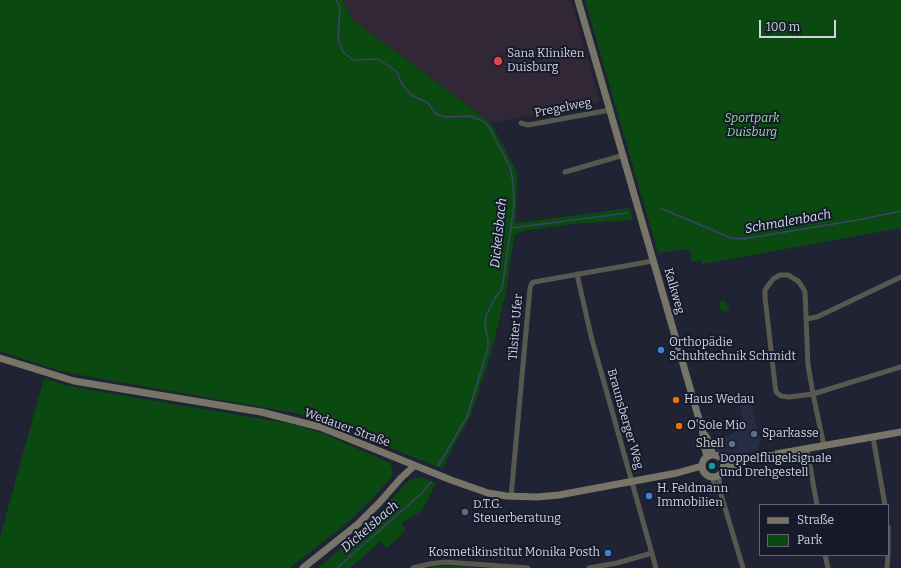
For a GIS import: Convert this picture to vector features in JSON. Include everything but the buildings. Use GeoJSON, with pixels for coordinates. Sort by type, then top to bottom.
{"type":"FeatureCollection","features":[{"type":"Feature","properties":{"kind":"street","name":"Kalkweg"},"geometry":{"type":"LineString","coordinates":[[578,0],[624,155],[703,433],[703,442],[710,456]]}},
{"type":"Feature","properties":{"kind":"street","name":"Pregelweg"},"geometry":{"type":"LineString","coordinates":[[521,123],[528,125],[610,110]]}},
{"type":"Feature","properties":{"kind":"street"},"geometry":{"type":"LineString","coordinates":[[565,172],[624,155]]}},
{"type":"Feature","properties":{"kind":"street","name":"Tilsiter Ufer"},"geometry":{"type":"LineString","coordinates":[[511,497],[530,288],[534,282],[654,261]]}},
{"type":"Feature","properties":{"kind":"street","name":"Braunsberger Weg"},"geometry":{"type":"LineString","coordinates":[[577,274],[590,334],[633,482],[656,568]]}},
{"type":"Feature","properties":{"kind":"street"},"geometry":{"type":"LineString","coordinates":[[824,446],[813,394],[808,365],[805,292],[801,283],[788,275],[780,275],[772,279],[765,290],[765,297],[776,392],[781,396],[789,397],[813,394],[901,367]]}},
{"type":"Feature","properties":{"kind":"street"},"geometry":{"type":"LineString","coordinates":[[806,319],[817,317],[901,277]]}},
{"type":"Feature","properties":{"kind":"street","name":"Wedauer Straße"},"geometry":{"type":"LineString","coordinates":[[0,358],[74,381],[261,412],[288,418],[320,427],[353,439],[414,466],[488,493],[511,497],[555,495],[633,482],[684,472],[689,469],[702,468]]}},
{"type":"Feature","properties":{"kind":"street"},"geometry":{"type":"LineString","coordinates":[[723,464],[737,464],[742,460],[901,432]]}},
{"type":"Feature","properties":{"kind":"street"},"geometry":{"type":"LineString","coordinates":[[873,437],[885,504]]}},
{"type":"Feature","properties":{"kind":"street"},"geometry":{"type":"LineString","coordinates":[[807,449],[817,504]]}},
{"type":"Feature","properties":{"kind":"street"},"geometry":{"type":"LineString","coordinates":[[715,476],[707,476],[702,468],[703,460],[710,456],[718,457],[723,464]]}},
{"type":"Feature","properties":{"kind":"street"},"geometry":{"type":"LineString","coordinates":[[723,464],[715,476],[716,488],[720,491],[743,568]]}},
{"type":"Feature","properties":{"kind":"street"},"geometry":{"type":"LineString","coordinates":[[303,568],[358,524],[414,466]]}},
{"type":"Feature","properties":{"kind":"street"},"geometry":{"type":"LineString","coordinates":[[589,568],[618,563],[652,553]]}},
{"type":"Feature","properties":{"kind":"street"},"geometry":{"type":"LineString","coordinates":[[825,556],[828,568]]}},
{"type":"Feature","properties":{"kind":"street"},"geometry":{"type":"LineString","coordinates":[[887,568],[888,556]]}},
{"type":"Feature","properties":{"kind":"street"},"geometry":{"type":"LineString","coordinates":[[413,568],[445,562],[481,566],[528,568]]}},
{"type":"Feature","properties":{"kind":"shaded area","name":"Sana Kliniken Duisburg"},"geometry":{"type":"Polygon","coordinates":[[[343,0],[571,0],[600,102],[491,123],[353,20],[343,0]]]}},
{"type":"Feature","properties":{"kind":"shaded area"},"geometry":{"type":"Polygon","coordinates":[[[749,394],[761,442],[758,447],[759,451],[723,456],[718,454],[714,440],[745,429],[737,397],[749,394]]]}},
{"type":"Feature","properties":{"kind":"green space"},"geometry":{"type":"Polygon","coordinates":[[[0,0],[343,0],[353,20],[491,123],[514,166],[517,175],[516,223],[630,208],[633,220],[571,224],[524,231],[515,234],[507,288],[491,354],[470,417],[445,462],[443,469],[325,421],[295,413],[57,370],[0,351],[0,0]]]}},
{"type":"Feature","properties":{"kind":"green space","name":"Sportpark Duisburg"},"geometry":{"type":"Polygon","coordinates":[[[585,0],[901,0],[901,228],[703,264],[701,260],[692,262],[689,249],[658,253],[585,0]]]}},
{"type":"Feature","properties":{"kind":"green space"},"geometry":{"type":"Polygon","coordinates":[[[724,301],[730,310],[724,313],[719,306],[720,302],[724,301]]]}},
{"type":"Feature","properties":{"kind":"green space"},"geometry":{"type":"Polygon","coordinates":[[[44,378],[65,385],[97,391],[292,424],[322,433],[390,463],[393,472],[391,477],[375,496],[346,524],[289,568],[0,568],[0,537],[44,378]]]}},
{"type":"Feature","properties":{"kind":"green space"},"geometry":{"type":"Polygon","coordinates":[[[416,478],[423,478],[436,483],[423,509],[401,523],[406,530],[387,548],[381,541],[350,568],[318,568],[358,534],[387,505],[406,483],[416,478]]]}},
{"type":"Feature","properties":{"kind":"green space"},"geometry":{"type":"Polygon","coordinates":[[[437,566],[454,566],[474,568],[428,568],[437,566]]]}},
{"type":"Feature","properties":{"kind":"waterway","name":"Dickelsbach"},"geometry":{"type":"LineString","coordinates":[[336,0],[340,7],[338,40],[343,52],[353,60],[378,59],[397,72],[402,84],[411,95],[428,103],[435,113],[444,117],[470,116],[485,122],[510,167],[513,182],[514,206],[502,289],[495,298],[486,316],[485,325],[488,348],[467,417],[438,466]]}},
{"type":"Feature","properties":{"kind":"waterway","name":"Schmalenbach"},"geometry":{"type":"LineString","coordinates":[[660,208],[731,238],[743,239],[863,219],[901,211]]}},
{"type":"Feature","properties":{"kind":"waterway"},"geometry":{"type":"LineString","coordinates":[[511,228],[627,213]]}},
{"type":"Feature","properties":{"kind":"waterway","name":"Dickelsbach"},"geometry":{"type":"LineString","coordinates":[[337,568],[423,492],[431,482]]}},
{"type":"Feature","properties":{"kind":"place","name":"Sana Kliniken Duisburg"},"geometry":{"type":"Point","coordinates":[498,61]}},
{"type":"Feature","properties":{"kind":"place","name":"Orthopädie Schuhtechnik Schmidt"},"geometry":{"type":"Point","coordinates":[661,350]}},
{"type":"Feature","properties":{"kind":"place","name":"Haus Wedau"},"geometry":{"type":"Point","coordinates":[676,400]}},
{"type":"Feature","properties":{"kind":"place","name":"O'Sole Mio"},"geometry":{"type":"Point","coordinates":[679,426]}},
{"type":"Feature","properties":{"kind":"place","name":"Sparkasse"},"geometry":{"type":"Point","coordinates":[754,434]}},
{"type":"Feature","properties":{"kind":"place","name":"Shell"},"geometry":{"type":"Point","coordinates":[732,444]}},
{"type":"Feature","properties":{"kind":"place","name":"Doppelflügelsignale und Drehgestell"},"geometry":{"type":"Point","coordinates":[712,466]}},
{"type":"Feature","properties":{"kind":"place","name":"H. Feldmann Immobilien"},"geometry":{"type":"Point","coordinates":[649,496]}},
{"type":"Feature","properties":{"kind":"place","name":"D.T.G. Steuerberatung"},"geometry":{"type":"Point","coordinates":[465,512]}},
{"type":"Feature","properties":{"kind":"place","name":"Kosmetikinstitut Monika Posth"},"geometry":{"type":"Point","coordinates":[608,553]}}]}
